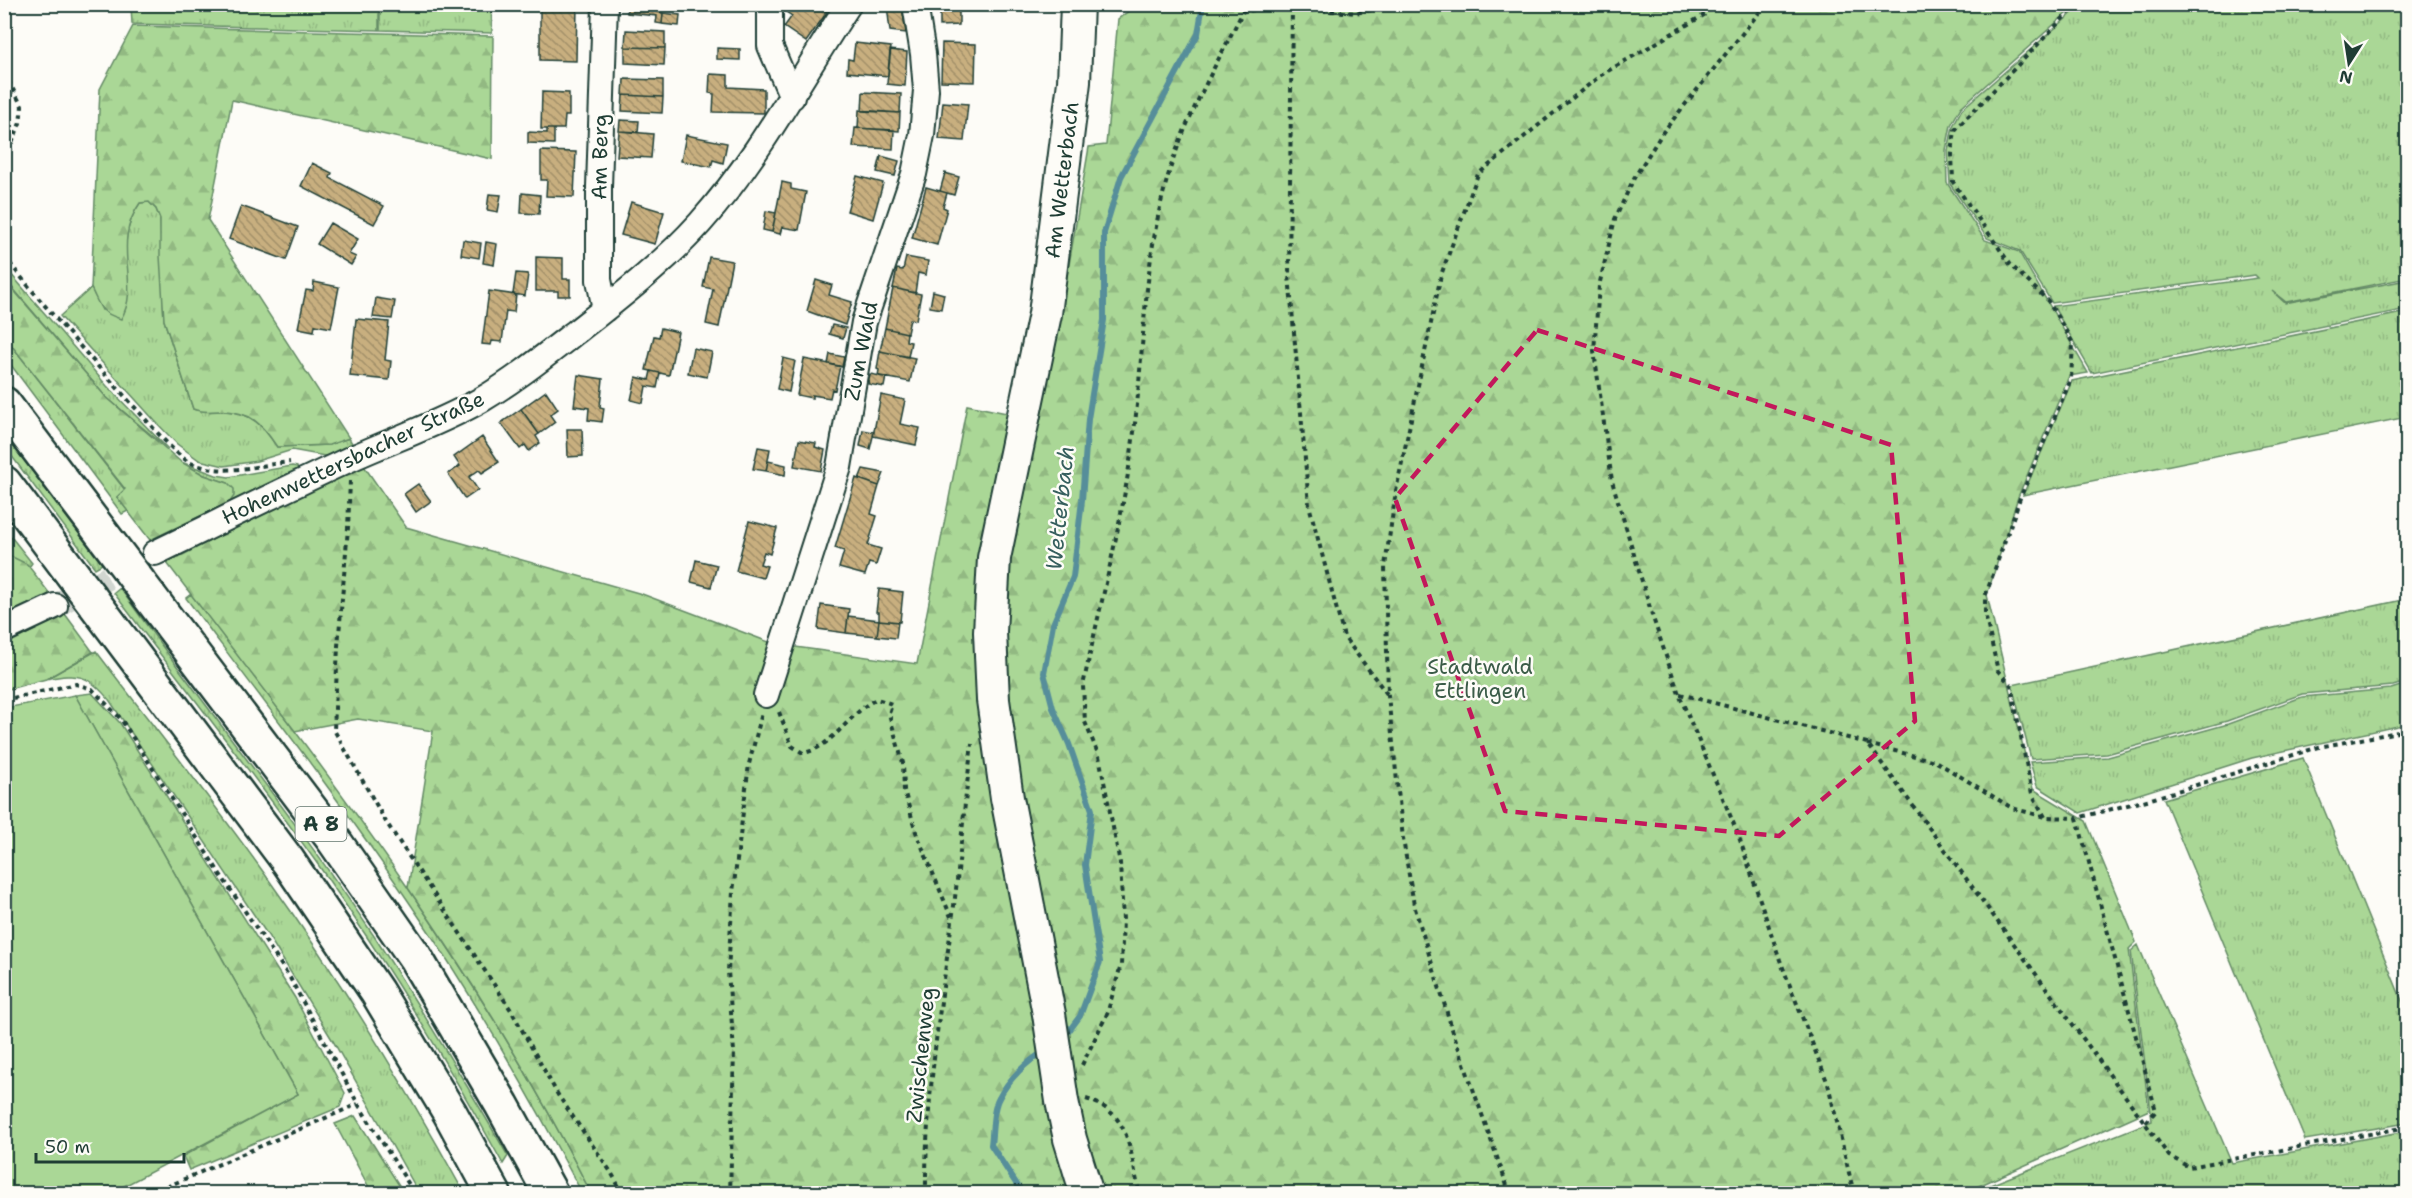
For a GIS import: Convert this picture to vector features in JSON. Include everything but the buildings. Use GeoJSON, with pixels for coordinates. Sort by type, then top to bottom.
{"type":"FeatureCollection","features":[{"type":"Feature","properties":{"kind":"highway","name":"A 8"},"geometry":{"type":"LineString","coordinates":[[4,404],[333,839],[415,957],[551,1194]]}},
{"type":"Feature","properties":{"kind":"highway","name":"A 8"},"geometry":{"type":"LineString","coordinates":[[4,483],[294,870],[377,992],[450,1113],[494,1194]]}},
{"type":"Feature","properties":{"kind":"main road","name":"Am Wetterbach"},"geometry":{"type":"LineString","coordinates":[[1077,4],[1074,82],[1069,132],[1038,356],[994,558],[990,632],[993,700],[1007,798],[1048,1014],[1069,1072],[1070,1139],[1087,1194]]}},
{"type":"Feature","properties":{"kind":"street","name":"Am Berg"},"geometry":{"type":"LineString","coordinates":[[605,4],[599,280],[605,309]]}},
{"type":"Feature","properties":{"kind":"street"},"geometry":{"type":"LineString","coordinates":[[771,4],[770,46],[792,97]]}},
{"type":"Feature","properties":{"kind":"street","name":"Hohenwettersbacher Straße"},"geometry":{"type":"LineString","coordinates":[[155,553],[318,474],[439,421],[482,399],[527,370],[605,309],[677,248],[747,166],[849,4]]}},
{"type":"Feature","properties":{"kind":"street","name":"Zum Wald"},"geometry":{"type":"LineString","coordinates":[[766,695],[839,467],[864,322],[914,174],[922,135],[926,90],[915,4]]}},
{"type":"Feature","properties":{"kind":"street"},"geometry":{"type":"LineString","coordinates":[[4,630],[55,606]]}},
{"type":"Feature","properties":{"kind":"path"},"geometry":{"type":"LineString","coordinates":[[1069,1072],[1107,1014],[1121,965],[1123,920],[1120,863],[1099,756],[1085,722],[1083,686],[1131,456],[1139,392],[1143,316],[1150,251],[1168,175],[1187,123],[1243,11],[1292,7],[1355,14],[1401,4]]}},
{"type":"Feature","properties":{"kind":"path"},"geometry":{"type":"LineString","coordinates":[[1510,1194],[1453,1032],[1414,905],[1402,839],[1388,695],[1385,566],[1396,491],[1441,275],[1478,174],[1600,75],[1704,15],[1715,4]]}},
{"type":"Feature","properties":{"kind":"path"},"geometry":{"type":"LineString","coordinates":[[1766,4],[1663,132],[1634,178],[1615,219],[1599,286],[1594,351],[1612,481],[1653,618],[1679,694],[1738,834],[1780,960],[1828,1084],[1854,1194]]}},
{"type":"Feature","properties":{"kind":"path"},"geometry":{"type":"LineString","coordinates":[[2045,817],[2031,794],[2011,685],[1998,671],[1986,614],[1985,597],[2020,498],[2071,379],[2073,343],[2048,302],[2010,264],[1953,182],[1952,153],[1955,130],[2077,4]]}},
{"type":"Feature","properties":{"kind":"path"},"geometry":{"type":"LineString","coordinates":[[1292,7],[1289,274],[1309,505],[1344,637],[1388,695]]}},
{"type":"Feature","properties":{"kind":"path"},"geometry":{"type":"LineString","coordinates":[[4,73],[22,106],[20,123],[4,164]]}},
{"type":"Feature","properties":{"kind":"path"},"geometry":{"type":"LineString","coordinates":[[4,256],[56,320],[161,436],[189,462],[215,470],[243,470],[287,462],[308,462],[318,474]]}},
{"type":"Feature","properties":{"kind":"path"},"geometry":{"type":"LineString","coordinates":[[351,459],[334,730],[386,822],[511,1010],[558,1095],[611,1172],[623,1194]]}},
{"type":"Feature","properties":{"kind":"path"},"geometry":{"type":"LineString","coordinates":[[4,699],[76,684],[92,689],[122,719],[220,874],[290,978],[358,1104],[415,1194]]}},
{"type":"Feature","properties":{"kind":"path"},"geometry":{"type":"LineString","coordinates":[[1679,694],[1935,761],[2012,808],[2045,817],[2076,818],[2151,799],[2319,747],[2408,730]]}},
{"type":"Feature","properties":{"kind":"path"},"geometry":{"type":"LineString","coordinates":[[766,695],[778,709],[792,746],[804,753],[816,751],[866,704],[877,699],[892,704],[889,714],[903,763],[904,790],[916,832],[952,919]]}},
{"type":"Feature","properties":{"kind":"path"},"geometry":{"type":"LineString","coordinates":[[730,1194],[734,1052],[728,970],[733,892],[749,764],[766,695]]}},
{"type":"Feature","properties":{"kind":"path","name":"Zwischenweg"},"geometry":{"type":"LineString","coordinates":[[926,1194],[926,1163],[938,1015],[952,919],[973,734]]}},
{"type":"Feature","properties":{"kind":"path"},"geometry":{"type":"LineString","coordinates":[[1867,744],[2169,1156],[2189,1167],[2408,1127]]}},
{"type":"Feature","properties":{"kind":"path"},"geometry":{"type":"LineString","coordinates":[[2076,818],[2156,1111],[2146,1122]]}},
{"type":"Feature","properties":{"kind":"path"},"geometry":{"type":"LineString","coordinates":[[1083,1098],[1102,1104],[1117,1119],[1127,1135],[1140,1194]]}},
{"type":"Feature","properties":{"kind":"path"},"geometry":{"type":"LineString","coordinates":[[150,1194],[358,1104]]}},
{"type":"Feature","properties":{"kind":"highlighted area"},"geometry":{"type":"Polygon","coordinates":[[[1537,330],[1891,445],[1915,721],[1779,836],[1505,811],[1395,498],[1537,330]]]}},
{"type":"Feature","properties":{"kind":"green space","name":"Stadtwald Ettlingen"},"geometry":{"type":"Polygon","coordinates":[[[1186,4],[2076,5],[1961,107],[1951,125],[1946,150],[1947,183],[1985,240],[2019,252],[2088,373],[2069,376],[2018,497],[1987,595],[2033,789],[2086,821],[2136,942],[2129,949],[2149,1110],[1963,1193],[591,1193],[550,1115],[505,1038],[458,962],[408,888],[433,731],[358,719],[295,731],[167,563],[362,463],[406,527],[642,594],[774,644],[917,664],[967,405],[1036,419],[1057,335],[1089,147],[1106,145],[1118,19],[1137,5],[1159,5],[1185,10],[1186,4]]]}},
{"type":"Feature","properties":{"kind":"green space"},"geometry":{"type":"Polygon","coordinates":[[[2083,4],[2407,5],[2407,278],[2286,302],[2272,291],[2285,303],[2407,280],[2407,309],[2092,373],[2053,306],[2258,278],[2255,275],[2052,303],[2020,251],[1987,238],[1950,184],[1948,151],[1953,126],[1962,109],[2083,4]]]}},
{"type":"Feature","properties":{"kind":"green space"},"geometry":{"type":"Polygon","coordinates":[[[131,5],[379,5],[379,30],[132,24],[131,5]]]}},
{"type":"Feature","properties":{"kind":"green space"},"geometry":{"type":"Polygon","coordinates":[[[380,5],[491,5],[492,33],[380,30],[380,5]]]}},
{"type":"Feature","properties":{"kind":"green space"},"geometry":{"type":"Polygon","coordinates":[[[133,26],[493,36],[492,159],[232,100],[208,220],[349,438],[329,445],[277,447],[261,426],[248,416],[240,413],[193,409],[164,320],[160,219],[156,209],[149,202],[140,203],[131,219],[127,234],[129,292],[127,306],[121,319],[105,312],[99,305],[91,288],[100,89],[133,26]]]}},
{"type":"Feature","properties":{"kind":"green space"},"geometry":{"type":"Polygon","coordinates":[[[149,202],[156,209],[160,219],[164,320],[193,409],[235,412],[250,418],[262,427],[277,447],[328,445],[349,438],[354,447],[330,457],[292,450],[257,461],[224,466],[199,460],[177,444],[60,316],[91,288],[102,310],[127,301],[126,238],[133,214],[140,203],[149,202]]]}},
{"type":"Feature","properties":{"kind":"green space"},"geometry":{"type":"Polygon","coordinates":[[[4,266],[107,386],[168,449],[105,396],[5,279],[4,266]]]}},
{"type":"Feature","properties":{"kind":"green space"},"geometry":{"type":"Polygon","coordinates":[[[4,279],[105,396],[181,462],[204,475],[228,483],[234,489],[234,496],[230,502],[150,540],[117,497],[125,489],[5,337],[4,279]]]}},
{"type":"Feature","properties":{"kind":"green space"},"geometry":{"type":"Polygon","coordinates":[[[2407,312],[2407,417],[2023,495],[2072,381],[2407,312]]]}},
{"type":"Feature","properties":{"kind":"green space"},"geometry":{"type":"Polygon","coordinates":[[[5,337],[125,490],[117,497],[128,511],[122,514],[5,357],[5,337]]]}},
{"type":"Feature","properties":{"kind":"green space"},"geometry":{"type":"Polygon","coordinates":[[[5,435],[102,564],[95,568],[5,447],[5,435]]]}},
{"type":"Feature","properties":{"kind":"green space"},"geometry":{"type":"Polygon","coordinates":[[[181,462],[216,475],[229,477],[292,466],[297,467],[298,473],[198,524],[150,540],[230,502],[228,483],[204,475],[181,462]]]}},
{"type":"Feature","properties":{"kind":"green space"},"geometry":{"type":"Polygon","coordinates":[[[4,528],[32,563],[29,567],[5,553],[4,528]]]}},
{"type":"Feature","properties":{"kind":"green space"},"geometry":{"type":"Polygon","coordinates":[[[4,553],[27,564],[50,594],[5,620],[4,553]]]}},
{"type":"Feature","properties":{"kind":"green space"},"geometry":{"type":"Polygon","coordinates":[[[120,588],[312,848],[374,936],[409,990],[508,1156],[503,1164],[438,1050],[368,939],[294,831],[114,593],[120,588]]]}},
{"type":"Feature","properties":{"kind":"green space"},"geometry":{"type":"Polygon","coordinates":[[[191,594],[300,738],[406,884],[504,1036],[549,1113],[591,1193],[582,1193],[501,1047],[434,940],[329,788],[186,598],[191,594]]]}},
{"type":"Feature","properties":{"kind":"green space"},"geometry":{"type":"Polygon","coordinates":[[[2407,599],[2407,682],[2393,686],[2302,694],[2227,721],[2107,754],[2031,759],[2012,685],[2407,599]]]}},
{"type":"Feature","properties":{"kind":"green space"},"geometry":{"type":"Polygon","coordinates":[[[65,614],[93,652],[46,679],[5,690],[5,645],[65,614]]]}},
{"type":"Feature","properties":{"kind":"green space"},"geometry":{"type":"Polygon","coordinates":[[[96,651],[244,845],[318,951],[394,1070],[464,1193],[419,1193],[333,1041],[269,937],[110,701],[95,685],[82,678],[67,676],[46,679],[96,651]]]}},
{"type":"Feature","properties":{"kind":"green space"},"geometry":{"type":"Polygon","coordinates":[[[2407,684],[2407,724],[2252,758],[2080,813],[2037,786],[2030,762],[2108,757],[2228,724],[2302,697],[2391,689],[2407,684]]]}},
{"type":"Feature","properties":{"kind":"green space"},"geometry":{"type":"Polygon","coordinates":[[[92,693],[120,723],[295,998],[345,1093],[340,1107],[189,1170],[183,1156],[298,1094],[75,695],[92,693]]]}},
{"type":"Feature","properties":{"kind":"green space"},"geometry":{"type":"Polygon","coordinates":[[[75,695],[298,1094],[111,1193],[5,1193],[5,708],[75,695]]]}},
{"type":"Feature","properties":{"kind":"green space"},"geometry":{"type":"Polygon","coordinates":[[[2303,758],[2407,1013],[2407,1123],[2305,1140],[2164,799],[2303,758]]]}},
{"type":"Feature","properties":{"kind":"green space"},"geometry":{"type":"Polygon","coordinates":[[[2138,945],[2232,1163],[2407,1131],[2407,1193],[1970,1193],[2152,1121],[2131,951],[2138,945]]]}},
{"type":"Feature","properties":{"kind":"green space"},"geometry":{"type":"Polygon","coordinates":[[[355,1116],[404,1193],[372,1193],[335,1124],[355,1116]]]}},
{"type":"Feature","properties":{"kind":"waterway","name":"Wetterbach"},"geometry":{"type":"LineString","coordinates":[[1063,1039],[1080,1016],[1100,962],[1085,865],[1092,810],[1069,744],[1053,708],[1044,673],[1053,624],[1073,577],[1088,419],[1104,320],[1104,233],[1121,177],[1198,34],[1203,4]]}},
{"type":"Feature","properties":{"kind":"waterway","name":"Wetterbach"},"geometry":{"type":"LineString","coordinates":[[1023,1194],[991,1145],[994,1114],[999,1098],[1013,1078],[1031,1060],[1045,1051]]}},
{"type":"Feature","properties":{"kind":"tunnel"},"geometry":{"type":"LineString","coordinates":[[55,606],[155,553]]}}]}
